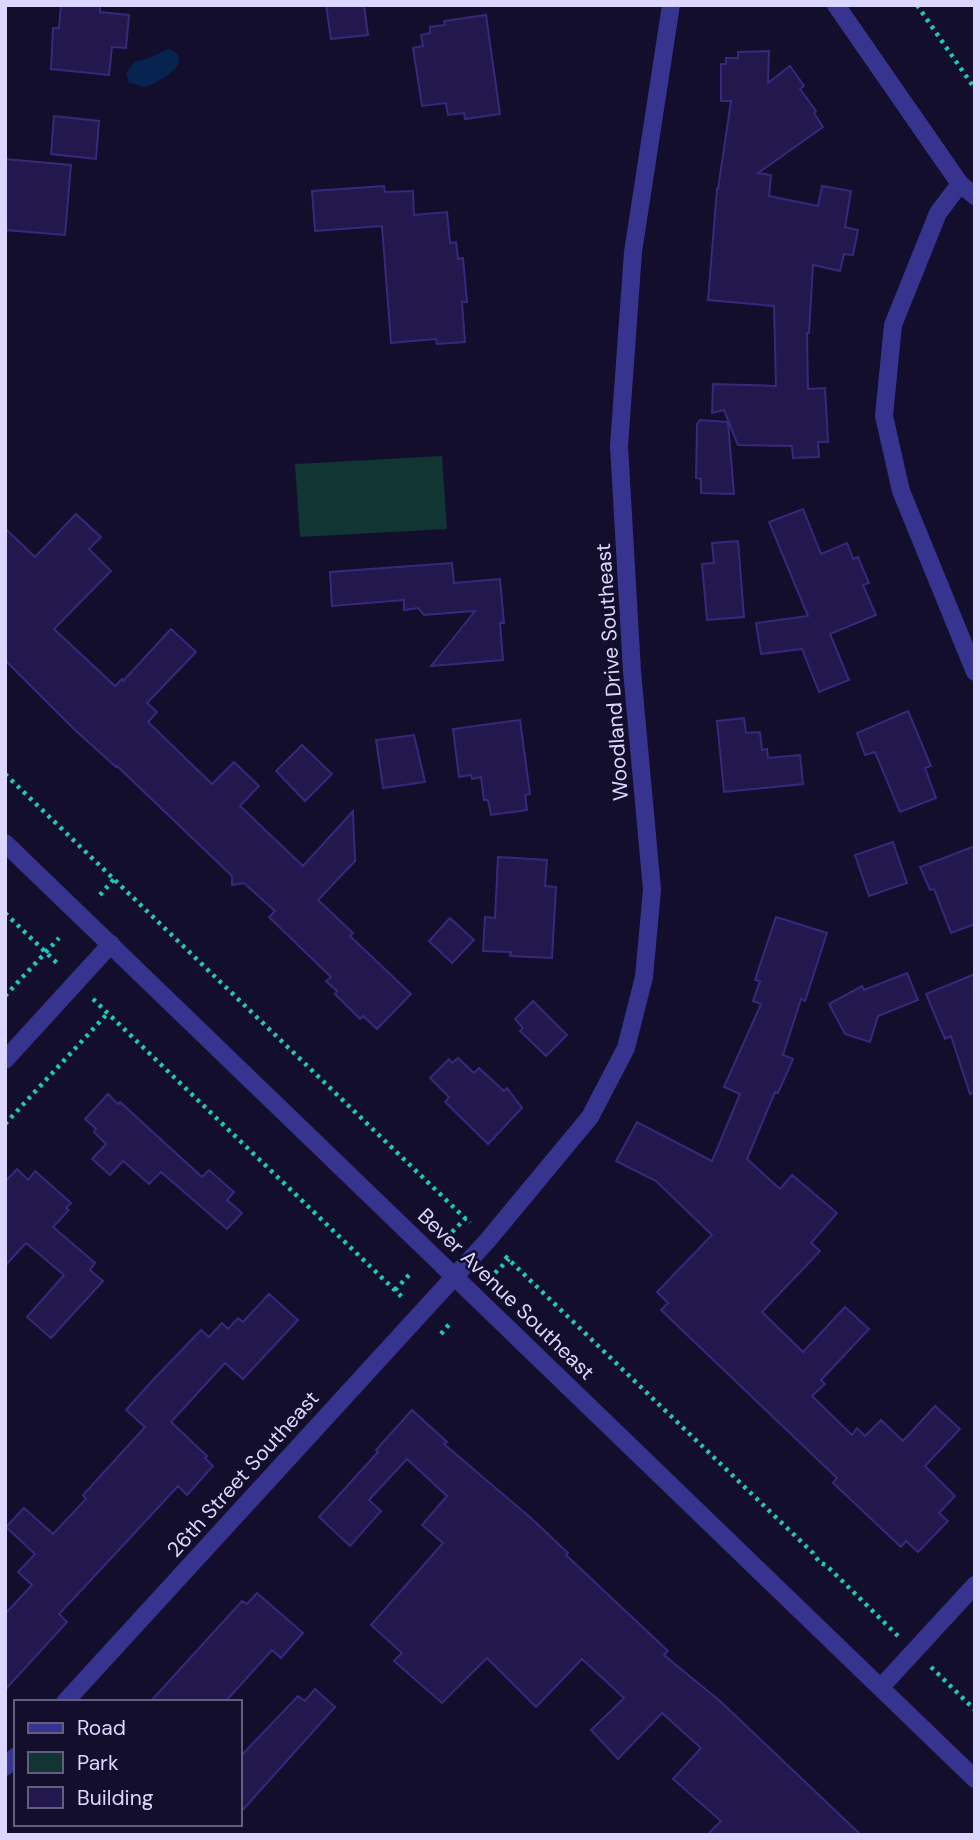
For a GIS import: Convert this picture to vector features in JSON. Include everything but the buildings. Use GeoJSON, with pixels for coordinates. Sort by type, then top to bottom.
{"type":"FeatureCollection","features":[{"type":"Feature","properties":{"kind":"street","name":"Woodland Drive Southeast"},"geometry":{"type":"LineString","coordinates":[[454,1276],[488,1240],[590,1117],[626,1048],[644,976],[652,890],[632,671],[619,446],[633,252],[661,55],[671,5]]}},
{"type":"Feature","properties":{"kind":"street"},"geometry":{"type":"LineString","coordinates":[[836,5],[960,184],[975,196]]}},
{"type":"Feature","properties":{"kind":"street"},"geometry":{"type":"LineString","coordinates":[[960,184],[939,213],[893,324],[884,416],[901,491],[975,672]]}},
{"type":"Feature","properties":{"kind":"street","name":"Bever Avenue Southeast"},"geometry":{"type":"LineString","coordinates":[[5,843],[975,1779]]}},
{"type":"Feature","properties":{"kind":"street"},"geometry":{"type":"LineString","coordinates":[[5,1060],[111,944]]}},
{"type":"Feature","properties":{"kind":"street","name":"26th Street Southeast"},"geometry":{"type":"LineString","coordinates":[[67,1700],[454,1276]]}},
{"type":"Feature","properties":{"kind":"street"},"geometry":{"type":"LineString","coordinates":[[881,1687],[975,1585]]}},
{"type":"Feature","properties":{"kind":"path"},"geometry":{"type":"LineString","coordinates":[[916,5],[975,89]]}},
{"type":"Feature","properties":{"kind":"path"},"geometry":{"type":"LineString","coordinates":[[5,774],[477,1229]]}},
{"type":"Feature","properties":{"kind":"path"},"geometry":{"type":"LineString","coordinates":[[100,895],[114,879]]}},
{"type":"Feature","properties":{"kind":"path"},"geometry":{"type":"LineString","coordinates":[[5,913],[60,966]]}},
{"type":"Feature","properties":{"kind":"path"},"geometry":{"type":"LineString","coordinates":[[5,996],[59,938]]}},
{"type":"Feature","properties":{"kind":"path"},"geometry":{"type":"LineString","coordinates":[[93,998],[404,1299]]}},
{"type":"Feature","properties":{"kind":"path"},"geometry":{"type":"LineString","coordinates":[[5,1124],[107,1013]]}},
{"type":"Feature","properties":{"kind":"path"},"geometry":{"type":"LineString","coordinates":[[452,1232],[466,1218]]}},
{"type":"Feature","properties":{"kind":"path"},"geometry":{"type":"LineString","coordinates":[[500,1251],[813,1553],[816,1560],[825,1565],[902,1639]]}},
{"type":"Feature","properties":{"kind":"path"},"geometry":{"type":"LineString","coordinates":[[495,1273],[509,1259]]}},
{"type":"Feature","properties":{"kind":"path"},"geometry":{"type":"LineString","coordinates":[[395,1290],[409,1275]]}},
{"type":"Feature","properties":{"kind":"path"},"geometry":{"type":"LineString","coordinates":[[441,1334],[451,1322]]}},
{"type":"Feature","properties":{"kind":"path"},"geometry":{"type":"LineString","coordinates":[[925,1661],[975,1710]]}},
{"type":"Feature","properties":{"kind":"green space"},"geometry":{"type":"Polygon","coordinates":[[[442,456],[447,529],[300,537],[295,464],[442,456]]]}},
{"type":"Feature","properties":{"kind":"water"},"geometry":{"type":"Polygon","coordinates":[[[169,49],[177,54],[179,59],[173,71],[145,87],[129,83],[126,74],[134,62],[169,49]]]}}]}
